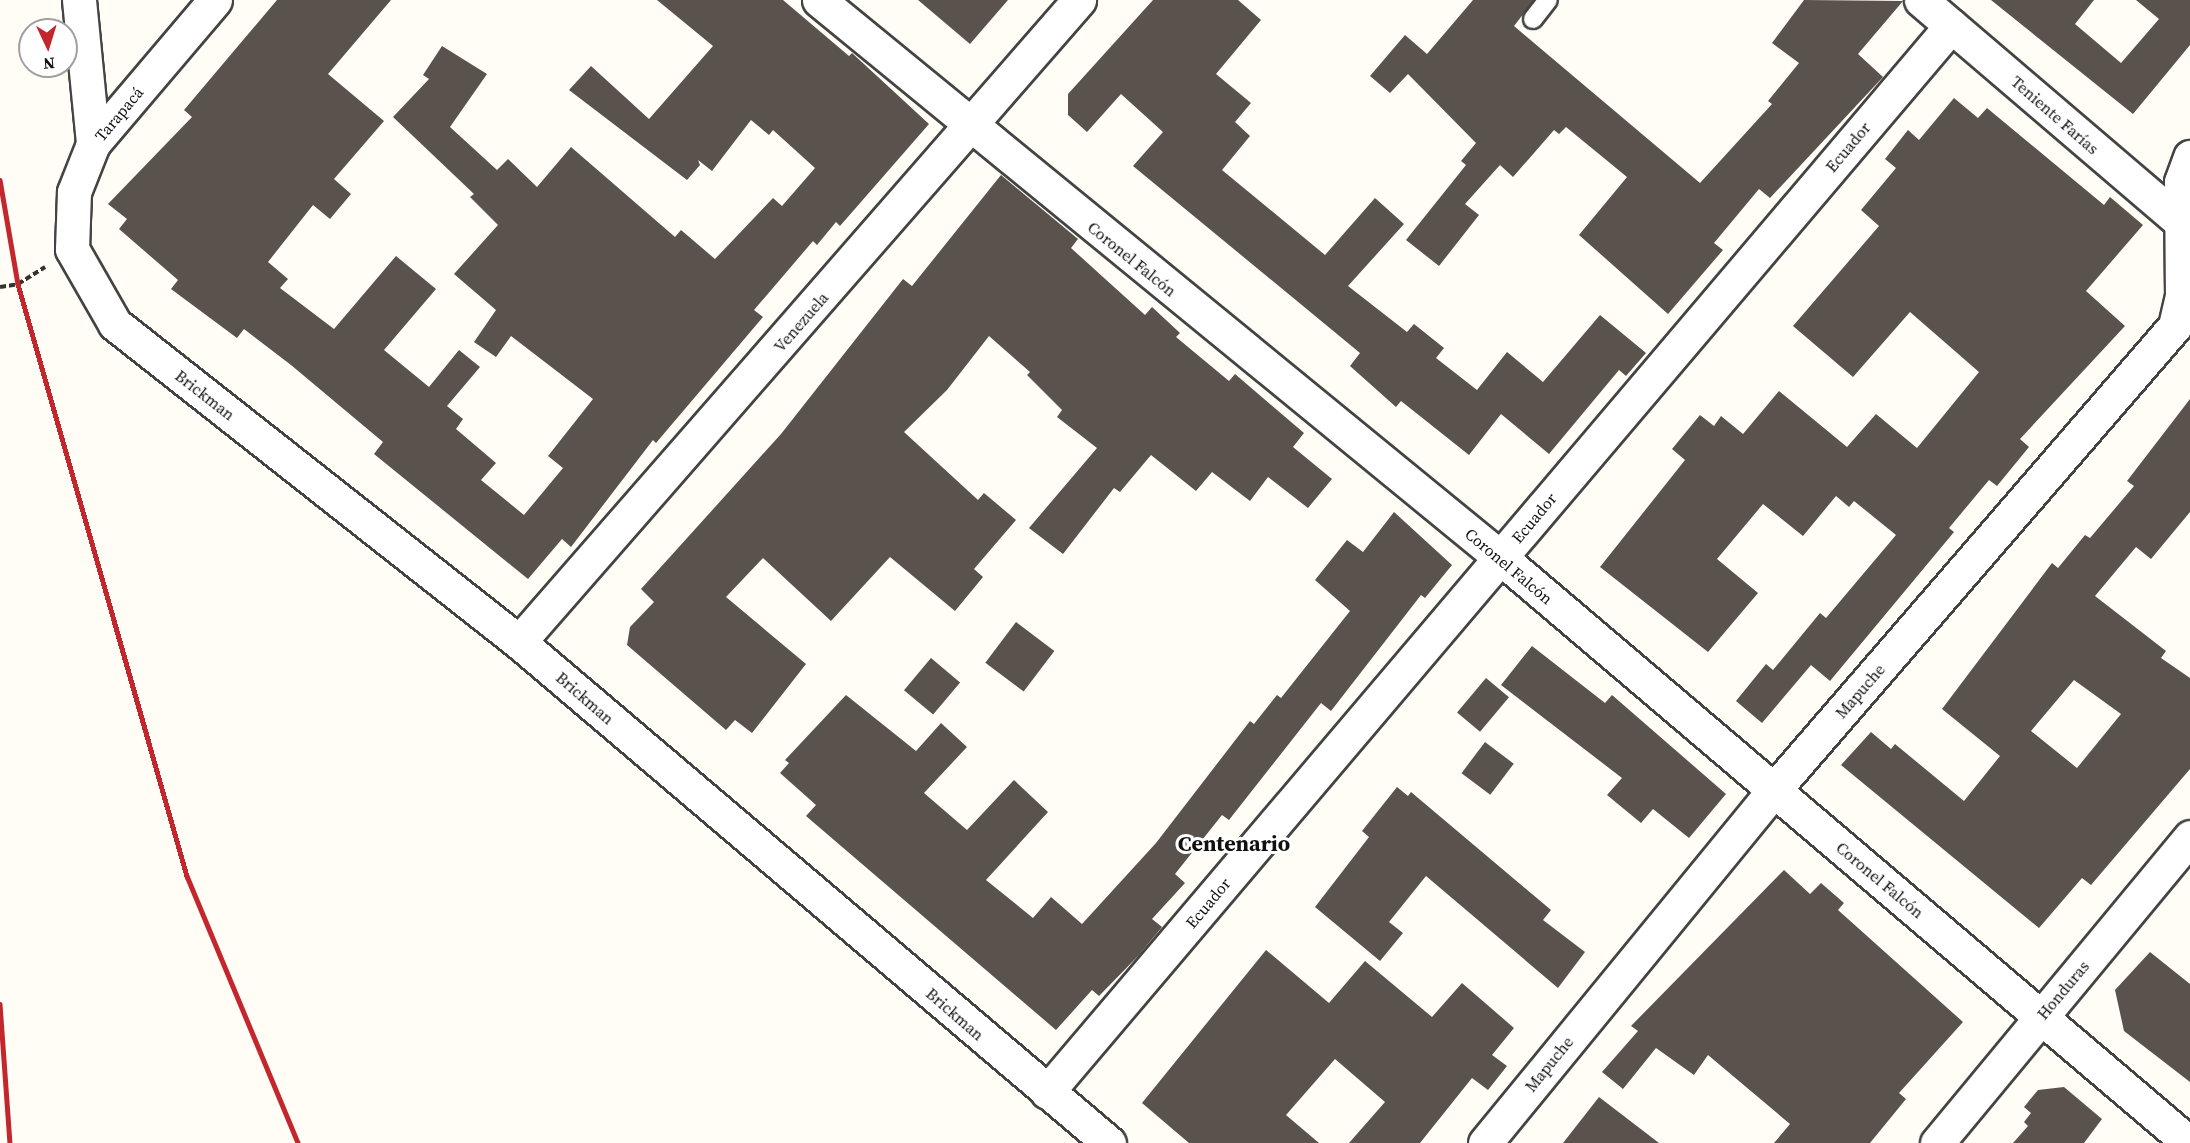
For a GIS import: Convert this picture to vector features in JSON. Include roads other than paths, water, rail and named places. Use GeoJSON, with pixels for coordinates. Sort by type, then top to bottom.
{"type":"FeatureCollection","features":[{"type":"Feature","properties":{"kind":"street"},"geometry":{"type":"LineString","coordinates":[[79,0],[93,144]]}},
{"type":"Feature","properties":{"kind":"street","name":"Tarapacá"},"geometry":{"type":"LineString","coordinates":[[72,249],[74,192],[93,144],[215,0]]}},
{"type":"Feature","properties":{"kind":"street","name":"Coronel Falcón"},"geometry":{"type":"LineString","coordinates":[[819,0],[972,128],[1501,558],[2189,1143]]}},
{"type":"Feature","properties":{"kind":"street","name":"Venezuela"},"geometry":{"type":"LineString","coordinates":[[519,642],[972,128],[1079,0]]}},
{"type":"Feature","properties":{"kind":"street","name":"Teniente Farías"},"geometry":{"type":"LineString","coordinates":[[1921,0],[2184,225]]}},
{"type":"Feature","properties":{"kind":"street","name":"Ecuador"},"geometry":{"type":"LineString","coordinates":[[1047,1092],[1951,26]]}},
{"type":"Feature","properties":{"kind":"street"},"geometry":{"type":"LineString","coordinates":[[2184,225],[2181,182],[2190,157]]}},
{"type":"Feature","properties":{"kind":"street","name":"Mapuche"},"geometry":{"type":"LineString","coordinates":[[1485,1143],[1773,791],[2175,326],[2182,296],[2184,225]]}},
{"type":"Feature","properties":{"kind":"street","name":"Brickman"},"geometry":{"type":"LineString","coordinates":[[72,249],[115,324],[519,642],[1109,1143]]}},
{"type":"Feature","properties":{"kind":"street","name":"Honduras"},"geometry":{"type":"LineString","coordinates":[[1937,1143],[2190,837]]}},
{"type":"Feature","properties":{"kind":"lane"},"geometry":{"type":"LineString","coordinates":[[1533,19],[1548,0]]}},
{"type":"Feature","properties":{"kind":"railway"},"geometry":{"type":"LineString","coordinates":[[0,180],[18,284],[187,876],[298,1143]]}},
{"type":"Feature","properties":{"kind":"railway"},"geometry":{"type":"LineString","coordinates":[[0,1004],[10,1143]]}},
{"type":"Feature","properties":{"kind":"district","name":"Centenario"},"geometry":{"type":"Point","coordinates":[1234,844]}}]}
